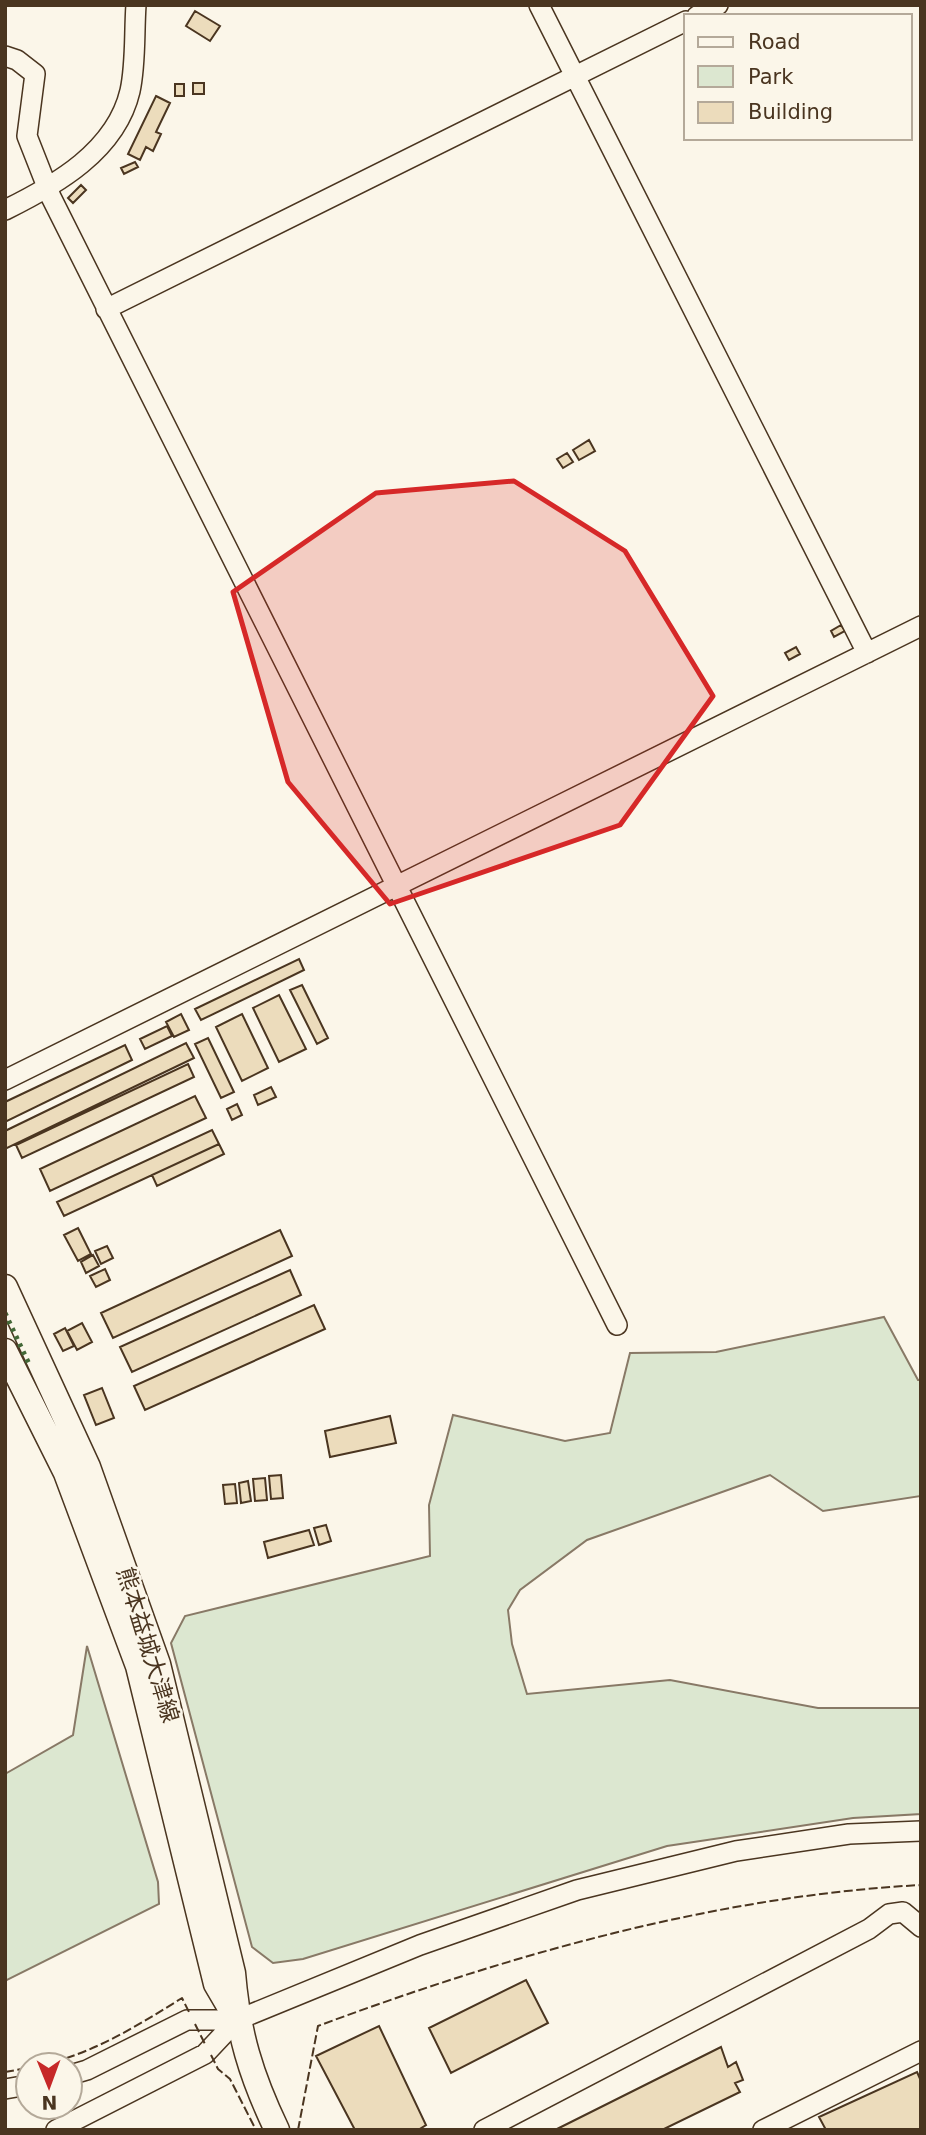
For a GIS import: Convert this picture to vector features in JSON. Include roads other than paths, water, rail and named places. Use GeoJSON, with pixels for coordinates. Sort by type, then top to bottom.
{"type":"FeatureCollection","features":[{"type":"Feature","properties":{"kind":"main road","name":"熊本益城大津線"},"geometry":{"type":"LineString","coordinates":[[5,1287],[88,1466],[158,1664],[233,1973],[237,2020],[253,2081],[276,2130]]}},
{"type":"Feature","properties":{"kind":"main road","name":"熊本益城大津線"},"geometry":{"type":"LineString","coordinates":[[5,1351],[66,1473],[138,1666],[216,1984],[237,2020]]}},
{"type":"Feature","properties":{"kind":"street"},"geometry":{"type":"LineString","coordinates":[[5,210],[48,189],[105,143],[129,94],[136,5]]}},
{"type":"Feature","properties":{"kind":"street"},"geometry":{"type":"LineString","coordinates":[[539,5],[867,653]]}},
{"type":"Feature","properties":{"kind":"street"},"geometry":{"type":"LineString","coordinates":[[701,14],[718,5]]}},
{"type":"Feature","properties":{"kind":"street"},"geometry":{"type":"LineString","coordinates":[[106,309],[684,22]]}},
{"type":"Feature","properties":{"kind":"street"},"geometry":{"type":"LineString","coordinates":[[5,56],[17,60],[35,74],[27,136],[48,189],[617,1325]]}},
{"type":"Feature","properties":{"kind":"street"},"geometry":{"type":"LineString","coordinates":[[5,1080],[921,626]]}},
{"type":"Feature","properties":{"kind":"street"},"geometry":{"type":"LineString","coordinates":[[84,2071],[187,2020],[237,2020],[420,1945],[577,1891],[736,1851],[849,1834],[921,1831]]}},
{"type":"Feature","properties":{"kind":"street"},"geometry":{"type":"LineString","coordinates":[[484,2130],[869,1929],[889,1914],[903,1912],[921,1927]]}},
{"type":"Feature","properties":{"kind":"street"},"geometry":{"type":"LineString","coordinates":[[56,2130],[205,2054],[237,2020]]}},
{"type":"Feature","properties":{"kind":"street"},"geometry":{"type":"LineString","coordinates":[[763,2130],[921,2051]]}}]}
